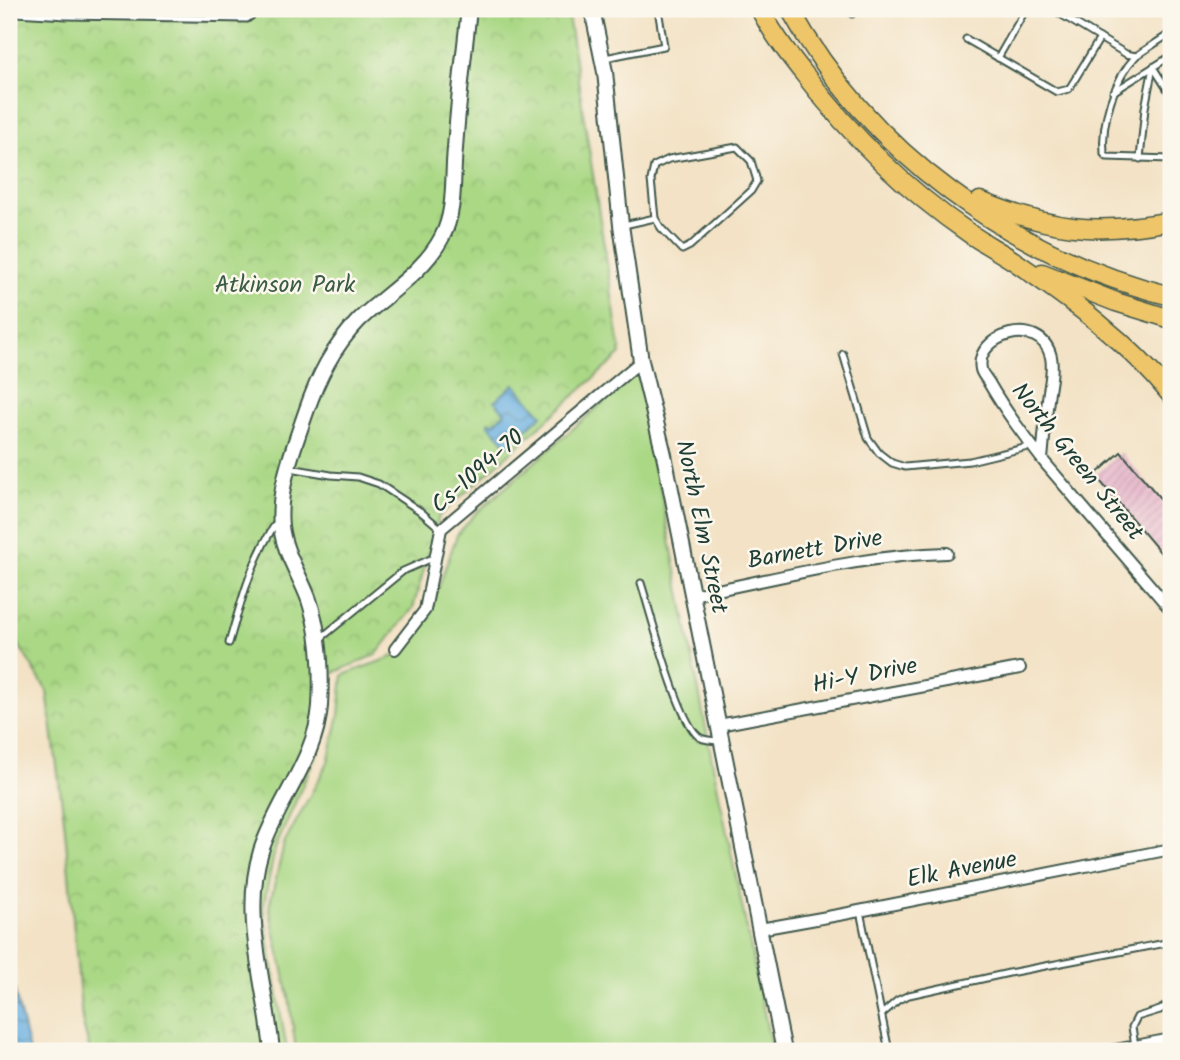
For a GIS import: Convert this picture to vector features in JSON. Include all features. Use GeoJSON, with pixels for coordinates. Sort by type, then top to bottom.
{"type":"FeatureCollection","features":[{"type":"Feature","properties":{"kind":"highway"},"geometry":{"type":"LineString","coordinates":[[760,9],[780,43],[822,99],[865,148],[925,200],[969,233],[1093,318],[1133,353],[1171,396]]}},
{"type":"Feature","properties":{"kind":"highway"},"geometry":{"type":"LineString","coordinates":[[790,9],[807,38],[847,92],[887,136],[938,184],[1048,250],[1112,277],[1171,296]]}},
{"type":"Feature","properties":{"kind":"highway"},"geometry":{"type":"LineString","coordinates":[[938,184],[1020,217],[1047,224],[1108,229],[1171,221]]}},
{"type":"Feature","properties":{"kind":"highway"},"geometry":{"type":"LineString","coordinates":[[1013,261],[1116,302],[1171,319]]}},
{"type":"Feature","properties":{"kind":"street"},"geometry":{"type":"LineString","coordinates":[[272,1051],[256,943],[253,895],[267,834],[309,751],[317,729],[320,704],[318,640],[309,598],[284,539],[281,516],[285,480],[314,389],[332,352],[360,320],[428,258],[447,228],[452,205],[454,149],[468,9]]}},
{"type":"Feature","properties":{"kind":"street","name":"North Elm Street"},"geometry":{"type":"LineString","coordinates":[[592,9],[602,59],[621,225],[641,361],[664,455],[784,1051]]}},
{"type":"Feature","properties":{"kind":"street","name":"North Green Street"},"geometry":{"type":"LineString","coordinates":[[1042,460],[1053,369],[1050,354],[1042,341],[1030,334],[1015,332],[1000,337],[983,356],[981,369],[1042,460],[1171,610]]}},
{"type":"Feature","properties":{"kind":"street","name":"Cs-1094-70"},"geometry":{"type":"LineString","coordinates":[[394,649],[425,610],[442,529],[641,361]]}},
{"type":"Feature","properties":{"kind":"street","name":"Barnett Drive"},"geometry":{"type":"LineString","coordinates":[[692,595],[818,568],[916,554],[947,554]]}},
{"type":"Feature","properties":{"kind":"street","name":"Hi-Y Drive"},"geometry":{"type":"LineString","coordinates":[[719,725],[1020,668]]}},
{"type":"Feature","properties":{"kind":"street","name":"Elk Avenue"},"geometry":{"type":"LineString","coordinates":[[760,929],[1171,849]]}},
{"type":"Feature","properties":{"kind":"street"},"geometry":{"type":"LineString","coordinates":[[1110,1051],[1171,1039]]}},
{"type":"Feature","properties":{"kind":"lane"},"geometry":{"type":"LineString","coordinates":[[9,11],[67,16],[247,19],[261,9]]}},
{"type":"Feature","properties":{"kind":"lane"},"geometry":{"type":"LineString","coordinates":[[602,59],[664,46],[657,9]]}},
{"type":"Feature","properties":{"kind":"lane"},"geometry":{"type":"LineString","coordinates":[[998,58],[1027,9]]}},
{"type":"Feature","properties":{"kind":"lane"},"geometry":{"type":"LineString","coordinates":[[1052,9],[1126,54],[1136,56]]}},
{"type":"Feature","properties":{"kind":"lane"},"geometry":{"type":"LineString","coordinates":[[1171,33],[1136,56],[1123,69],[1113,92],[1104,154],[1107,158],[1171,159]]}},
{"type":"Feature","properties":{"kind":"lane"},"geometry":{"type":"LineString","coordinates":[[966,39],[1057,92],[1069,89],[1100,38]]}},
{"type":"Feature","properties":{"kind":"lane"},"geometry":{"type":"LineString","coordinates":[[1113,92],[1171,56]]}},
{"type":"Feature","properties":{"kind":"lane"},"geometry":{"type":"LineString","coordinates":[[1153,68],[1171,95]]}},
{"type":"Feature","properties":{"kind":"lane"},"geometry":{"type":"LineString","coordinates":[[1140,159],[1144,108],[1153,68]]}},
{"type":"Feature","properties":{"kind":"lane"},"geometry":{"type":"LineString","coordinates":[[737,147],[751,161],[757,181],[751,191],[690,246],[682,250],[655,218],[651,180],[654,166],[670,159],[737,147]]}},
{"type":"Feature","properties":{"kind":"lane"},"geometry":{"type":"LineString","coordinates":[[621,225],[655,218]]}},
{"type":"Feature","properties":{"kind":"lane"},"geometry":{"type":"LineString","coordinates":[[843,354],[869,438],[879,453],[892,463],[905,467],[948,463],[1032,446]]}},
{"type":"Feature","properties":{"kind":"lane"},"geometry":{"type":"LineString","coordinates":[[289,468],[358,477],[380,484],[442,529]]}},
{"type":"Feature","properties":{"kind":"lane"},"geometry":{"type":"LineString","coordinates":[[229,643],[251,569],[263,543],[281,516]]}},
{"type":"Feature","properties":{"kind":"lane"},"geometry":{"type":"LineString","coordinates":[[318,640],[403,571],[436,557]]}},
{"type":"Feature","properties":{"kind":"lane"},"geometry":{"type":"LineString","coordinates":[[641,583],[668,671],[689,726],[700,739],[722,742]]}},
{"type":"Feature","properties":{"kind":"lane"},"geometry":{"type":"LineString","coordinates":[[860,911],[890,1051]]}},
{"type":"Feature","properties":{"kind":"lane"},"geometry":{"type":"LineString","coordinates":[[882,1014],[898,1000],[909,995],[1171,942]]}},
{"type":"Feature","properties":{"kind":"lane"},"geometry":{"type":"LineString","coordinates":[[1135,1046],[1132,1027],[1137,1017],[1160,1010],[1171,1002]]}},
{"type":"Feature","properties":{"kind":"green space","name":"Atkinson Park"},"geometry":{"type":"Polygon","coordinates":[[[9,9],[567,9],[621,354],[439,516],[413,608],[376,655],[333,673],[328,727],[275,849],[263,908],[287,1051],[90,1051],[82,1020],[64,819],[47,691],[9,629],[9,9]]]}},
{"type":"Feature","properties":{"kind":"green space"},"geometry":{"type":"Polygon","coordinates":[[[638,372],[712,760],[772,1051],[296,1051],[289,997],[269,907],[284,844],[328,762],[339,715],[343,675],[400,654],[429,614],[457,535],[475,514],[638,372]]]}},
{"type":"Feature","properties":{"kind":"water"},"geometry":{"type":"Polygon","coordinates":[[[514,384],[542,415],[508,446],[488,424],[490,421],[493,424],[505,413],[495,401],[514,384]]]}},
{"type":"Feature","properties":{"kind":"water"},"geometry":{"type":"Polygon","coordinates":[[[9,967],[29,1051],[9,1051],[9,967]]]}},
{"type":"Feature","properties":{"kind":"building"},"geometry":{"type":"Polygon","coordinates":[[[1121,452],[1164,503],[1171,497],[1171,565],[1095,475],[1121,452]]]}}]}
